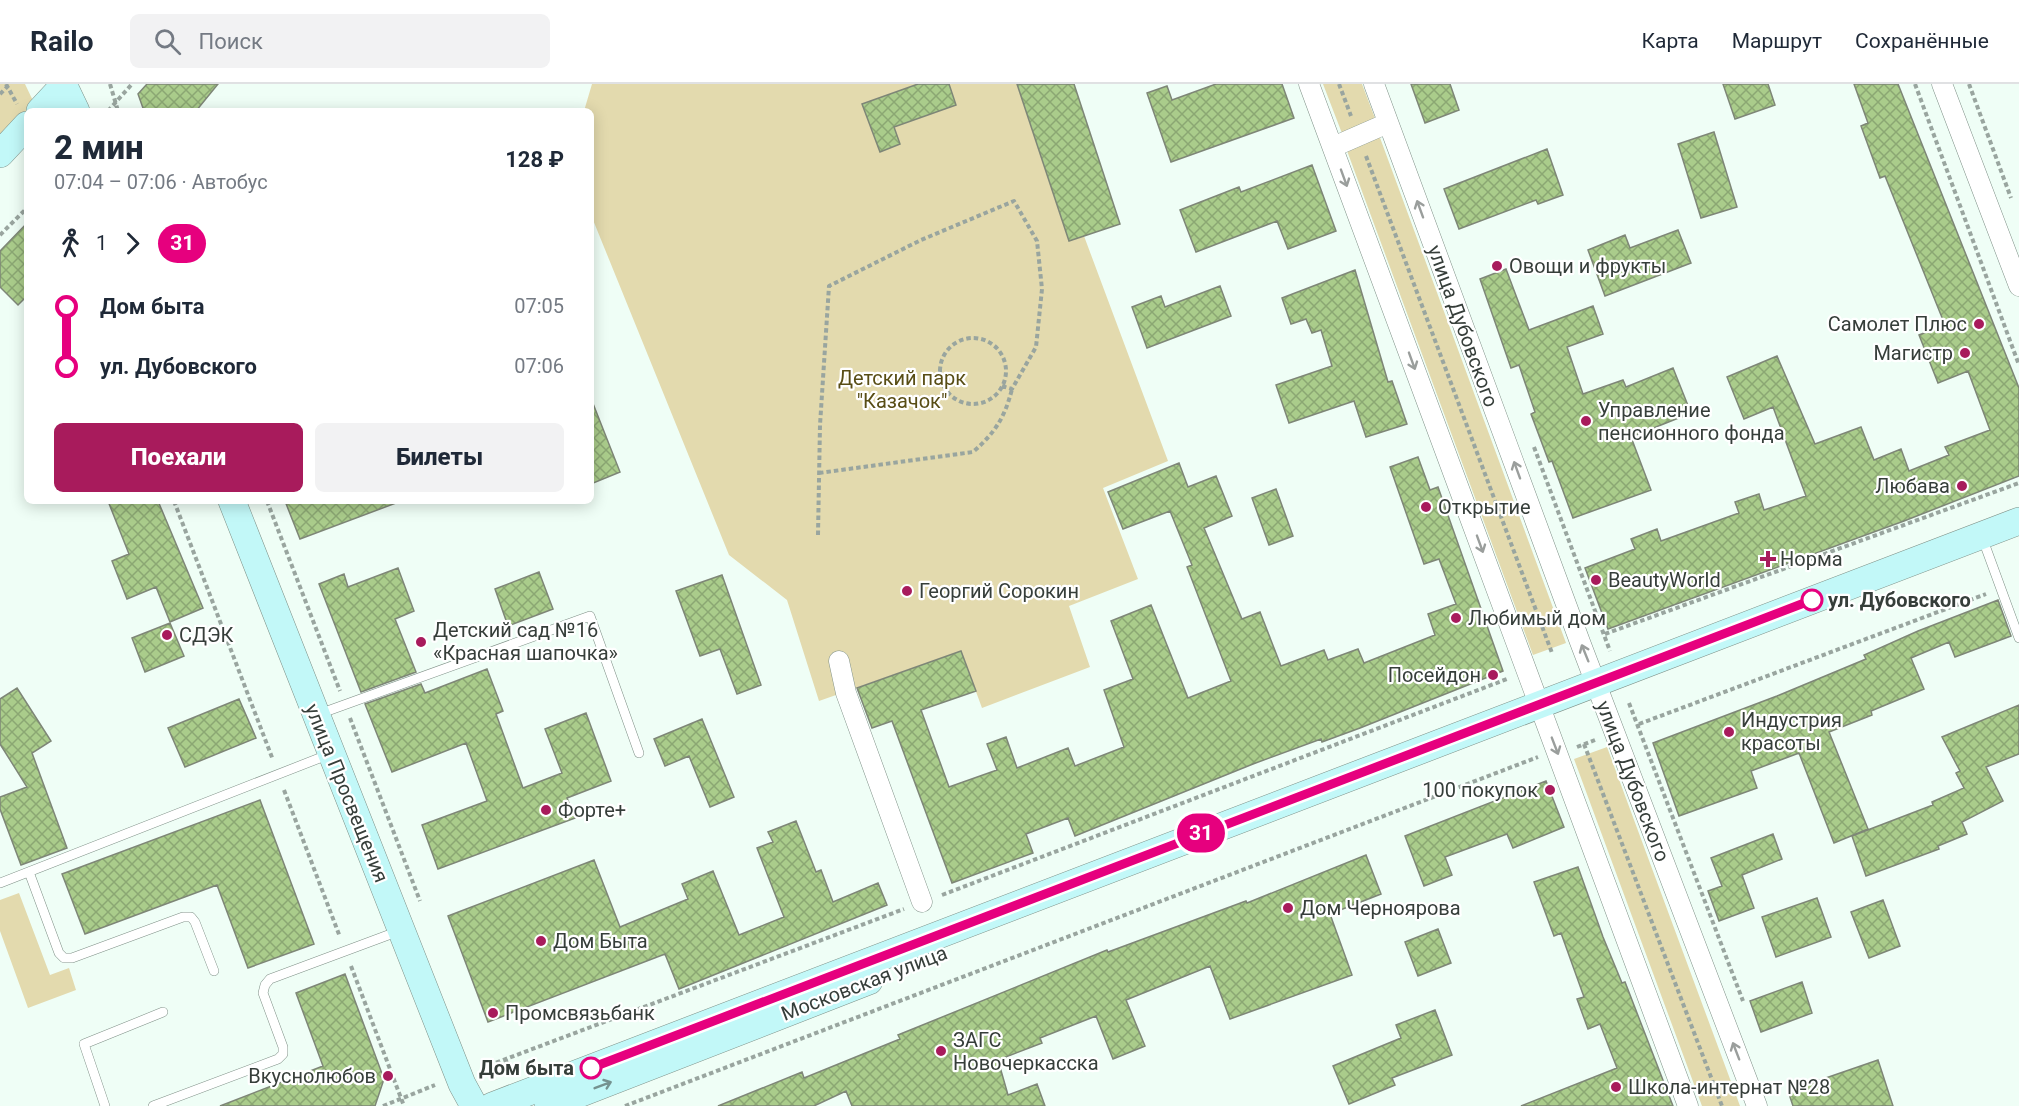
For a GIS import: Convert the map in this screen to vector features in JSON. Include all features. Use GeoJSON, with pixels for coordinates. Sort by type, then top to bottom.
{"type":"FeatureCollection","features":[{"type":"Feature","properties":{"kind":"main road"},"geometry":{"type":"LineString","coordinates":[[43,108],[64,85],[75,108]]}},
{"type":"Feature","properties":{"kind":"main road"},"geometry":{"type":"LineString","coordinates":[[0,154],[24,128]]}},
{"type":"Feature","properties":{"kind":"main road","name":"улица Просвещения"},"geometry":{"type":"LineString","coordinates":[[233,504],[402,930],[468,1088]]}},
{"type":"Feature","properties":{"kind":"main road","name":"Московская улица"},"geometry":{"type":"LineString","coordinates":[[548,1106],[2019,521]]}},
{"type":"Feature","properties":{"kind":"main road","name":"Московская улица"},"geometry":{"type":"LineString","coordinates":[[1610,685],[2019,536]]}},
{"type":"Feature","properties":{"kind":"main road","name":"Московская улица"},"geometry":{"type":"LineString","coordinates":[[492,1106],[1541,712]]}},
{"type":"Feature","properties":{"kind":"street"},"geometry":{"type":"LineString","coordinates":[[1308,84],[1333,147],[1519,670],[1541,712],[1551,754],[1688,1106]]}},
{"type":"Feature","properties":{"kind":"street","name":"улица Дубовского"},"geometry":{"type":"LineString","coordinates":[[1374,84],[1580,642],[1610,685],[1615,734],[1757,1106]]}},
{"type":"Feature","properties":{"kind":"street"},"geometry":{"type":"LineString","coordinates":[[1942,84],[2019,286]]}},
{"type":"Feature","properties":{"kind":"street"},"geometry":{"type":"LineString","coordinates":[[1333,147],[1388,123]]}},
{"type":"Feature","properties":{"kind":"street"},"geometry":{"type":"LineString","coordinates":[[839,661],[846,693],[922,902]]}},
{"type":"Feature","properties":{"kind":"lane"},"geometry":{"type":"LineString","coordinates":[[1986,548],[2019,638]]}},
{"type":"Feature","properties":{"kind":"lane"},"geometry":{"type":"LineString","coordinates":[[317,715],[590,616],[639,753]]}},
{"type":"Feature","properties":{"kind":"lane"},"geometry":{"type":"LineString","coordinates":[[0,883],[332,753]]}},
{"type":"Feature","properties":{"kind":"lane"},"geometry":{"type":"LineString","coordinates":[[29,872],[59,953],[64,958],[72,958],[191,916],[213,971]]}},
{"type":"Feature","properties":{"kind":"lane"},"geometry":{"type":"LineString","coordinates":[[153,1106],[278,1059],[283,1054],[283,1047],[263,993],[270,979],[402,930]]}},
{"type":"Feature","properties":{"kind":"lane"},"geometry":{"type":"LineString","coordinates":[[105,1106],[84,1044],[163,1012]]}},
{"type":"Feature","properties":{"kind":"path"},"geometry":{"type":"LineString","coordinates":[[0,94],[9,84]]}},
{"type":"Feature","properties":{"kind":"path"},"geometry":{"type":"LineString","coordinates":[[110,84],[117,108]]}},
{"type":"Feature","properties":{"kind":"path"},"geometry":{"type":"LineString","coordinates":[[110,108],[132,84]]}},
{"type":"Feature","properties":{"kind":"path"},"geometry":{"type":"LineString","coordinates":[[1339,84],[1552,653]]}},
{"type":"Feature","properties":{"kind":"path"},"geometry":{"type":"LineString","coordinates":[[1915,84],[2019,364]]}},
{"type":"Feature","properties":{"kind":"path"},"geometry":{"type":"LineString","coordinates":[[1969,84],[2015,207]]}},
{"type":"Feature","properties":{"kind":"path"},"geometry":{"type":"LineString","coordinates":[[818,536],[819,473],[829,286],[921,240],[1014,201],[1036,241],[1042,289],[1036,347],[1012,389],[1005,416],[990,437],[973,452],[819,473]]}},
{"type":"Feature","properties":{"kind":"path"},"geometry":{"type":"LineString","coordinates":[[0,235],[24,211]]}},
{"type":"Feature","properties":{"kind":"path"},"geometry":{"type":"LineString","coordinates":[[967,338],[987,341],[997,349],[1003,359],[1005,371],[1002,386],[992,398],[978,404],[959,401],[947,392],[941,379],[944,355],[951,346],[967,338]]}},
{"type":"Feature","properties":{"kind":"path"},"geometry":{"type":"LineString","coordinates":[[1002,386],[1012,389]]}},
{"type":"Feature","properties":{"kind":"path"},"geometry":{"type":"LineString","coordinates":[[1532,443],[1605,634],[1610,685],[1638,724],[1745,1008]]}},
{"type":"Feature","properties":{"kind":"path"},"geometry":{"type":"LineString","coordinates":[[383,1106],[402,1099],[468,1088],[560,1041],[1519,670],[1580,642],[2019,483]]}},
{"type":"Feature","properties":{"kind":"path"},"geometry":{"type":"LineString","coordinates":[[175,504],[404,1106]]}},
{"type":"Feature","properties":{"kind":"path"},"geometry":{"type":"LineString","coordinates":[[268,504],[420,903]]}},
{"type":"Feature","properties":{"kind":"path"},"geometry":{"type":"LineString","coordinates":[[625,1106],[1551,754],[1615,734],[1997,589]]}},
{"type":"Feature","properties":{"kind":"path"},"geometry":{"type":"LineString","coordinates":[[1584,744],[1722,1106]]}},
{"type":"Feature","properties":{"kind":"path"},"geometry":{"type":"LineString","coordinates":[[468,1088],[479,1056]]}},
{"type":"Feature","properties":{"kind":"green space"},"geometry":{"type":"Polygon","coordinates":[[[0,84],[25,84],[35,105],[32,108],[24,108],[24,117],[0,143],[0,84]]]}},
{"type":"Feature","properties":{"kind":"green space","name":"Детский парк \"Казачок\""},"geometry":{"type":"Polygon","coordinates":[[[592,84],[1017,84],[1069,240],[1084,236],[1168,461],[1103,488],[1138,579],[1069,606],[1090,667],[982,708],[961,651],[819,701],[787,600],[729,555],[594,222],[594,108],[585,108],[592,84]]]}},
{"type":"Feature","properties":{"kind":"green space"},"geometry":{"type":"Polygon","coordinates":[[[1323,84],[1362,84],[1376,121],[1343,136],[1323,84]]]}},
{"type":"Feature","properties":{"kind":"green space"},"geometry":{"type":"Polygon","coordinates":[[[1379,135],[1566,643],[1533,655],[1346,148],[1379,135]]]}},
{"type":"Feature","properties":{"kind":"green space"},"geometry":{"type":"Polygon","coordinates":[[[1607,747],[1740,1106],[1702,1106],[1574,759],[1607,747]]]}},
{"type":"Feature","properties":{"kind":"green space"},"geometry":{"type":"Polygon","coordinates":[[[19,893],[50,975],[69,968],[76,990],[28,1008],[0,931],[0,900],[19,893]]]}},
{"type":"Feature","properties":{"kind":"building"},"geometry":{"type":"Polygon","coordinates":[[[147,84],[218,84],[198,108],[143,108],[138,94],[147,84]]]}},
{"type":"Feature","properties":{"kind":"building"},"geometry":{"type":"Polygon","coordinates":[[[918,84],[949,84],[956,105],[894,127],[900,144],[880,152],[862,104],[918,84]]]}},
{"type":"Feature","properties":{"kind":"building"},"geometry":{"type":"Polygon","coordinates":[[[1017,84],[1074,84],[1120,224],[1069,241],[1017,84]]]}},
{"type":"Feature","properties":{"kind":"building"},"geometry":{"type":"Polygon","coordinates":[[[1216,84],[1282,84],[1294,118],[1171,162],[1147,93],[1167,86],[1172,100],[1216,84]]]}},
{"type":"Feature","properties":{"kind":"building"},"geometry":{"type":"Polygon","coordinates":[[[1411,84],[1450,84],[1459,110],[1425,123],[1411,84]]]}},
{"type":"Feature","properties":{"kind":"building"},"geometry":{"type":"Polygon","coordinates":[[[1723,84],[1768,84],[1775,105],[1735,119],[1723,84]]]}},
{"type":"Feature","properties":{"kind":"building"},"geometry":{"type":"Polygon","coordinates":[[[1854,84],[1898,84],[2019,388],[2019,476],[1904,521],[1608,629],[1585,568],[1635,549],[1631,539],[1657,529],[1661,541],[1739,513],[1735,502],[1759,494],[1764,510],[1806,496],[1773,407],[1744,419],[1727,377],[1777,356],[1815,444],[1861,427],[1874,460],[1901,449],[1909,471],[1949,455],[1945,447],[1990,430],[1968,371],[1938,383],[1919,335],[1945,325],[1885,176],[1880,178],[1861,126],[1868,123],[1854,84]]]}},
{"type":"Feature","properties":{"kind":"building"},"geometry":{"type":"Polygon","coordinates":[[[1714,132],[1737,207],[1701,218],[1678,144],[1714,132]]]}},
{"type":"Feature","properties":{"kind":"building"},"geometry":{"type":"Polygon","coordinates":[[[1547,149],[1563,195],[1538,204],[1536,200],[1459,229],[1444,189],[1547,149]]]}},
{"type":"Feature","properties":{"kind":"building"},"geometry":{"type":"Polygon","coordinates":[[[1312,165],[1336,231],[1288,249],[1277,221],[1196,252],[1180,210],[1239,187],[1241,192],[1312,165]]]}},
{"type":"Feature","properties":{"kind":"building"},"geometry":{"type":"Polygon","coordinates":[[[24,226],[24,299],[18,305],[0,287],[0,251],[24,226]]]}},
{"type":"Feature","properties":{"kind":"building"},"geometry":{"type":"Polygon","coordinates":[[[1678,230],[1691,263],[1605,296],[1588,250],[1625,235],[1630,248],[1678,230]]]}},
{"type":"Feature","properties":{"kind":"building"},"geometry":{"type":"Polygon","coordinates":[[[1506,269],[1529,330],[1593,306],[1603,334],[1567,347],[1583,394],[1623,380],[1626,387],[1673,368],[1691,413],[1631,437],[1651,490],[1573,518],[1552,461],[1549,462],[1531,414],[1535,412],[1519,365],[1511,368],[1480,279],[1506,269]]]}},
{"type":"Feature","properties":{"kind":"building"},"geometry":{"type":"Polygon","coordinates":[[[1355,270],[1388,382],[1392,381],[1407,424],[1366,437],[1354,401],[1289,423],[1276,385],[1332,366],[1321,330],[1312,333],[1306,319],[1291,324],[1282,298],[1355,270]]]}},
{"type":"Feature","properties":{"kind":"building"},"geometry":{"type":"Polygon","coordinates":[[[1220,286],[1231,316],[1147,348],[1132,307],[1161,296],[1165,307],[1220,286]]]}},
{"type":"Feature","properties":{"kind":"building"},"geometry":{"type":"Polygon","coordinates":[[[594,406],[620,472],[594,483],[594,406]]]}},
{"type":"Feature","properties":{"kind":"building"},"geometry":{"type":"Polygon","coordinates":[[[1418,457],[1430,490],[1438,487],[1503,671],[1360,728],[1322,742],[1321,739],[1253,764],[1075,836],[1068,818],[1026,834],[1033,853],[952,883],[892,721],[872,728],[857,688],[961,651],[976,691],[921,710],[949,787],[997,770],[987,744],[1006,737],[1017,768],[1068,748],[1075,766],[1124,747],[1104,690],[1133,679],[1111,621],[1151,605],[1188,698],[1231,681],[1187,567],[1192,565],[1170,511],[1123,529],[1108,492],[1179,463],[1188,487],[1216,476],[1232,516],[1204,528],[1242,619],[1260,612],[1281,666],[1324,650],[1328,660],[1358,649],[1364,663],[1435,635],[1428,614],[1456,604],[1439,559],[1424,564],[1390,467],[1418,457]]]}},
{"type":"Feature","properties":{"kind":"building"},"geometry":{"type":"Polygon","coordinates":[[[1276,489],[1293,536],[1269,545],[1252,498],[1276,489]]]}},
{"type":"Feature","properties":{"kind":"building"},"geometry":{"type":"Polygon","coordinates":[[[109,504],[159,504],[203,608],[170,622],[156,587],[127,599],[112,561],[129,554],[109,504]]]}},
{"type":"Feature","properties":{"kind":"building"},"geometry":{"type":"Polygon","coordinates":[[[286,504],[393,504],[300,539],[286,504]]]}},
{"type":"Feature","properties":{"kind":"building"},"geometry":{"type":"Polygon","coordinates":[[[398,568],[414,611],[395,619],[416,672],[361,692],[319,584],[344,574],[348,587],[398,568]]]}},
{"type":"Feature","properties":{"kind":"building"},"geometry":{"type":"Polygon","coordinates":[[[539,572],[553,609],[508,626],[495,589],[539,572]]]}},
{"type":"Feature","properties":{"kind":"building"},"geometry":{"type":"Polygon","coordinates":[[[722,575],[761,685],[737,694],[720,649],[700,656],[676,591],[722,575]]]}},
{"type":"Feature","properties":{"kind":"building"},"geometry":{"type":"Polygon","coordinates":[[[1998,600],[2011,636],[1955,657],[1949,642],[1911,658],[1924,689],[1871,711],[1872,715],[1829,732],[1868,829],[1834,843],[1799,753],[1751,771],[1757,788],[1679,816],[1653,743],[1777,696],[1866,659],[1864,655],[1918,631],[1998,600]]]}},
{"type":"Feature","properties":{"kind":"building"},"geometry":{"type":"Polygon","coordinates":[[[170,623],[184,656],[145,672],[132,638],[170,623]]]}},
{"type":"Feature","properties":{"kind":"building"},"geometry":{"type":"Polygon","coordinates":[[[487,669],[503,711],[496,714],[523,788],[562,773],[545,729],[586,713],[611,781],[567,798],[575,818],[438,869],[422,825],[487,801],[466,743],[392,772],[365,704],[421,684],[425,693],[487,669]]]}},
{"type":"Feature","properties":{"kind":"building"},"geometry":{"type":"Polygon","coordinates":[[[17,688],[51,741],[32,753],[67,848],[21,865],[0,809],[0,797],[27,787],[0,744],[0,699],[17,688]]]}},
{"type":"Feature","properties":{"kind":"building"},"geometry":{"type":"Polygon","coordinates":[[[239,699],[256,738],[185,767],[168,728],[239,699]]]}},
{"type":"Feature","properties":{"kind":"building"},"geometry":{"type":"Polygon","coordinates":[[[2019,705],[2019,754],[1986,767],[2003,801],[1962,822],[1967,834],[1938,846],[1939,849],[1866,876],[1852,836],[1933,805],[1932,802],[1964,788],[1956,773],[1960,771],[1942,737],[2019,705]]]}},
{"type":"Feature","properties":{"kind":"building"},"geometry":{"type":"Polygon","coordinates":[[[702,719],[734,797],[710,807],[689,756],[665,766],[654,739],[702,719]]]}},
{"type":"Feature","properties":{"kind":"building"},"geometry":{"type":"Polygon","coordinates":[[[1546,781],[1564,827],[1513,848],[1507,834],[1445,857],[1452,875],[1424,886],[1405,836],[1546,781]]]}},
{"type":"Feature","properties":{"kind":"building"},"geometry":{"type":"Polygon","coordinates":[[[260,800],[314,944],[248,968],[217,885],[85,934],[62,874],[260,800]]]}},
{"type":"Feature","properties":{"kind":"building"},"geometry":{"type":"Polygon","coordinates":[[[796,821],[816,872],[821,870],[833,902],[878,883],[887,905],[679,989],[665,954],[488,1022],[448,916],[594,860],[620,927],[688,899],[682,884],[713,871],[739,935],[784,917],[757,848],[773,842],[768,832],[796,821]]]}},
{"type":"Feature","properties":{"kind":"building"},"geometry":{"type":"Polygon","coordinates":[[[1773,834],[1782,859],[1742,875],[1754,908],[1719,921],[1708,891],[1722,886],[1711,858],[1773,834]]]}},
{"type":"Feature","properties":{"kind":"building"},"geometry":{"type":"Polygon","coordinates":[[[1366,855],[1381,894],[1330,914],[1352,975],[1230,1019],[1210,966],[1126,1000],[1145,1046],[1113,1059],[1096,1016],[1040,1038],[1042,1043],[998,1060],[1008,1095],[1037,1084],[1045,1106],[852,1106],[846,1091],[814,1106],[718,1106],[802,1072],[804,1078],[900,1039],[898,1035],[1107,950],[1108,952],[1246,901],[1247,903],[1366,855]]]}},
{"type":"Feature","properties":{"kind":"building"},"geometry":{"type":"Polygon","coordinates":[[[1578,867],[1603,937],[1622,983],[1625,982],[1673,1106],[1521,1106],[1617,1068],[1600,1024],[1588,1029],[1577,999],[1584,997],[1561,933],[1554,936],[1534,882],[1578,867]]]}},
{"type":"Feature","properties":{"kind":"building"},"geometry":{"type":"Polygon","coordinates":[[[1817,898],[1831,937],[1776,957],[1762,917],[1817,898]]]}},
{"type":"Feature","properties":{"kind":"building"},"geometry":{"type":"Polygon","coordinates":[[[1883,900],[1900,946],[1869,958],[1851,912],[1883,900]]]}},
{"type":"Feature","properties":{"kind":"building"},"geometry":{"type":"Polygon","coordinates":[[[1438,929],[1451,963],[1418,976],[1405,942],[1438,929]]]}},
{"type":"Feature","properties":{"kind":"building"},"geometry":{"type":"Polygon","coordinates":[[[345,974],[384,1079],[375,1106],[220,1106],[323,1066],[296,993],[345,974]]]}},
{"type":"Feature","properties":{"kind":"building"},"geometry":{"type":"Polygon","coordinates":[[[1802,982],[1812,1013],[1761,1032],[1750,1001],[1802,982]]]}},
{"type":"Feature","properties":{"kind":"building"},"geometry":{"type":"Polygon","coordinates":[[[1435,1010],[1452,1055],[1392,1078],[1395,1085],[1349,1104],[1333,1066],[1401,1038],[1396,1025],[1435,1010]]]}},
{"type":"Feature","properties":{"kind":"building"},"geometry":{"type":"Polygon","coordinates":[[[1878,1060],[1893,1106],[1793,1106],[1788,1091],[1878,1060]]]}},
{"type":"Feature","properties":{"kind":"bus line","name":"31"},"geometry":{"type":"LineString","coordinates":[[591,1068],[1812,600]]}},
{"type":"Feature","properties":{"kind":"place","name":"Овощи и фрукты"},"geometry":{"type":"Point","coordinates":[1497,266]}},
{"type":"Feature","properties":{"kind":"place","name":"Самолет Плюс"},"geometry":{"type":"Point","coordinates":[1979,324]}},
{"type":"Feature","properties":{"kind":"place","name":"Магистр"},"geometry":{"type":"Point","coordinates":[1965,353]}},
{"type":"Feature","properties":{"kind":"place","name":"Управление пенсионного фонда"},"geometry":{"type":"Point","coordinates":[1586,421]}},
{"type":"Feature","properties":{"kind":"place","name":"Любава"},"geometry":{"type":"Point","coordinates":[1962,486]}},
{"type":"Feature","properties":{"kind":"place","name":"Открытие"},"geometry":{"type":"Point","coordinates":[1426,507]}},
{"type":"Feature","properties":{"kind":"place","name":"Норма"},"geometry":{"type":"Point","coordinates":[1768,559]}},
{"type":"Feature","properties":{"kind":"place","name":"BeautyWorld"},"geometry":{"type":"Point","coordinates":[1596,580]}},
{"type":"Feature","properties":{"kind":"place","name":"Георгий Сорокин"},"geometry":{"type":"Point","coordinates":[907,591]}},
{"type":"Feature","properties":{"kind":"place","name":"ул. Дубовского"},"geometry":{"type":"Point","coordinates":[1812,600]}},
{"type":"Feature","properties":{"kind":"place","name":"Любимый дом"},"geometry":{"type":"Point","coordinates":[1456,618]}},
{"type":"Feature","properties":{"kind":"place","name":"СДЭК"},"geometry":{"type":"Point","coordinates":[167,635]}},
{"type":"Feature","properties":{"kind":"place","name":"Детский сад №16 «Красная шапочка»"},"geometry":{"type":"Point","coordinates":[421,642]}},
{"type":"Feature","properties":{"kind":"place","name":"Посейдон"},"geometry":{"type":"Point","coordinates":[1493,675]}},
{"type":"Feature","properties":{"kind":"place","name":"Индустрия красоты"},"geometry":{"type":"Point","coordinates":[1729,732]}},
{"type":"Feature","properties":{"kind":"place","name":"100 покупок"},"geometry":{"type":"Point","coordinates":[1550,790]}},
{"type":"Feature","properties":{"kind":"place","name":"Форте+"},"geometry":{"type":"Point","coordinates":[546,810]}},
{"type":"Feature","properties":{"kind":"place","name":"Дом Черноярова"},"geometry":{"type":"Point","coordinates":[1288,908]}},
{"type":"Feature","properties":{"kind":"place","name":"Дом Быта"},"geometry":{"type":"Point","coordinates":[541,941]}},
{"type":"Feature","properties":{"kind":"place","name":"Промсвязьбанк"},"geometry":{"type":"Point","coordinates":[493,1013]}},
{"type":"Feature","properties":{"kind":"place","name":"ЗАГС Новочеркасска"},"geometry":{"type":"Point","coordinates":[941,1051]}},
{"type":"Feature","properties":{"kind":"place","name":"Дом быта"},"geometry":{"type":"Point","coordinates":[591,1068]}},
{"type":"Feature","properties":{"kind":"place","name":"Вкуснолюбов"},"geometry":{"type":"Point","coordinates":[388,1076]}},
{"type":"Feature","properties":{"kind":"place","name":"Школа-интернат №28"},"geometry":{"type":"Point","coordinates":[1616,1087]}}]}
